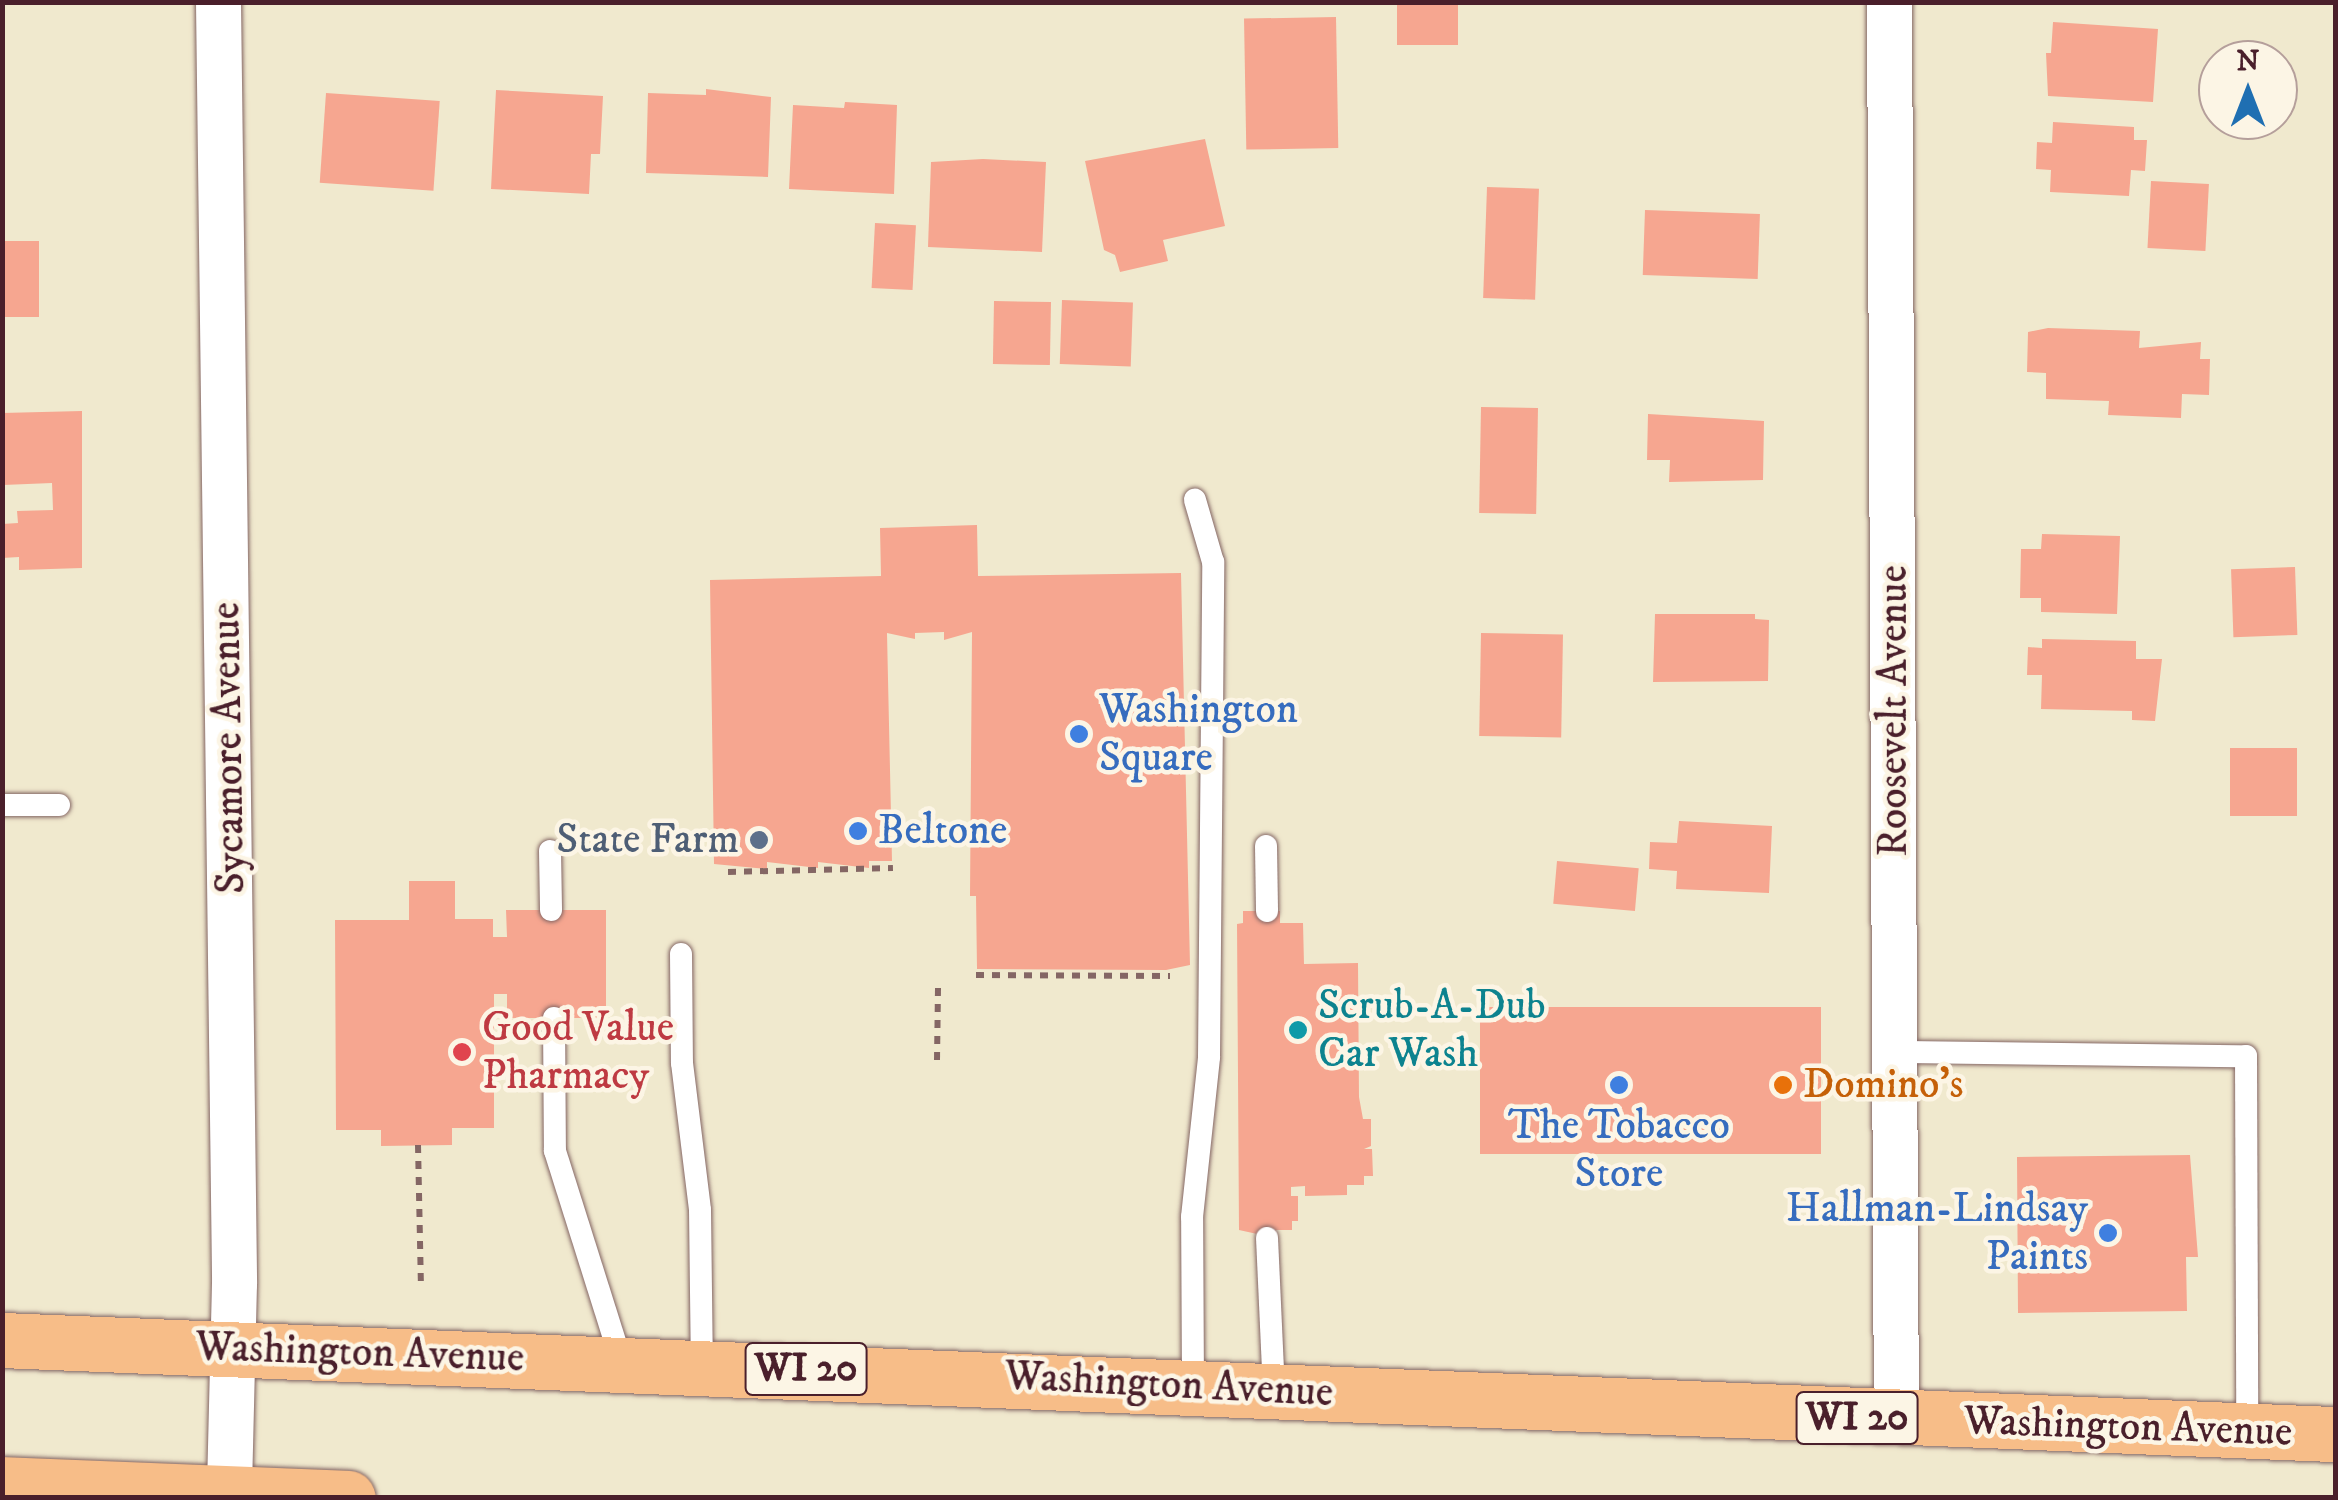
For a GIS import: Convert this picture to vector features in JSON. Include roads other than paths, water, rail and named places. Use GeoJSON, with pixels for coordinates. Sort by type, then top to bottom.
{"type":"FeatureCollection","features":[{"type":"Feature","properties":{"kind":"main road","name":"Washington Avenue"},"geometry":{"type":"LineString","coordinates":[[2,1340],[621,1360],[1896,1420],[2336,1434]]}},
{"type":"Feature","properties":{"kind":"main road"},"geometry":{"type":"LineString","coordinates":[[2,1484],[348,1498]]}},
{"type":"Feature","properties":{"kind":"street","name":"Sycamore Avenue"},"geometry":{"type":"LineString","coordinates":[[218,2],[234,1350],[228,1496]]}},
{"type":"Feature","properties":{"kind":"street","name":"Roosevelt Avenue"},"geometry":{"type":"LineString","coordinates":[[1890,2],[1896,1420]]}},
{"type":"Feature","properties":{"kind":"lane"},"geometry":{"type":"LineString","coordinates":[[1193,1387],[1192,1218],[1209,1057],[1213,562],[1194,500]]}},
{"type":"Feature","properties":{"kind":"lane"},"geometry":{"type":"LineString","coordinates":[[2,806],[59,805]]}},
{"type":"Feature","properties":{"kind":"lane"},"geometry":{"type":"LineString","coordinates":[[1266,846],[1268,912]]}},
{"type":"Feature","properties":{"kind":"lane"},"geometry":{"type":"LineString","coordinates":[[550,851],[551,910]]}},
{"type":"Feature","properties":{"kind":"lane"},"geometry":{"type":"LineString","coordinates":[[681,954],[682,1062],[700,1210],[702,1364]]}},
{"type":"Feature","properties":{"kind":"lane"},"geometry":{"type":"LineString","coordinates":[[554,1018],[555,1151],[621,1360]]}},
{"type":"Feature","properties":{"kind":"lane"},"geometry":{"type":"LineString","coordinates":[[1897,1052],[2246,1056],[2247,1429]]}},
{"type":"Feature","properties":{"kind":"lane"},"geometry":{"type":"LineString","coordinates":[[1267,1238],[1274,1390]]}},
{"type":"Feature","properties":{"kind":"place","name":"Washington Square"},"geometry":{"type":"Point","coordinates":[1079,734]}},
{"type":"Feature","properties":{"kind":"place","name":"Beltone"},"geometry":{"type":"Point","coordinates":[858,831]}},
{"type":"Feature","properties":{"kind":"place","name":"State Farm"},"geometry":{"type":"Point","coordinates":[759,840]}},
{"type":"Feature","properties":{"kind":"place","name":"Scrub-A-Dub Car Wash"},"geometry":{"type":"Point","coordinates":[1298,1030]}},
{"type":"Feature","properties":{"kind":"place","name":"Good Value Pharmacy"},"geometry":{"type":"Point","coordinates":[462,1052]}},
{"type":"Feature","properties":{"kind":"place","name":"The Tobacco Store"},"geometry":{"type":"Point","coordinates":[1619,1085]}},
{"type":"Feature","properties":{"kind":"place","name":"Domino's"},"geometry":{"type":"Point","coordinates":[1783,1085]}},
{"type":"Feature","properties":{"kind":"place","name":"Hallman-Lindsay Paints"},"geometry":{"type":"Point","coordinates":[2108,1233]}}]}
